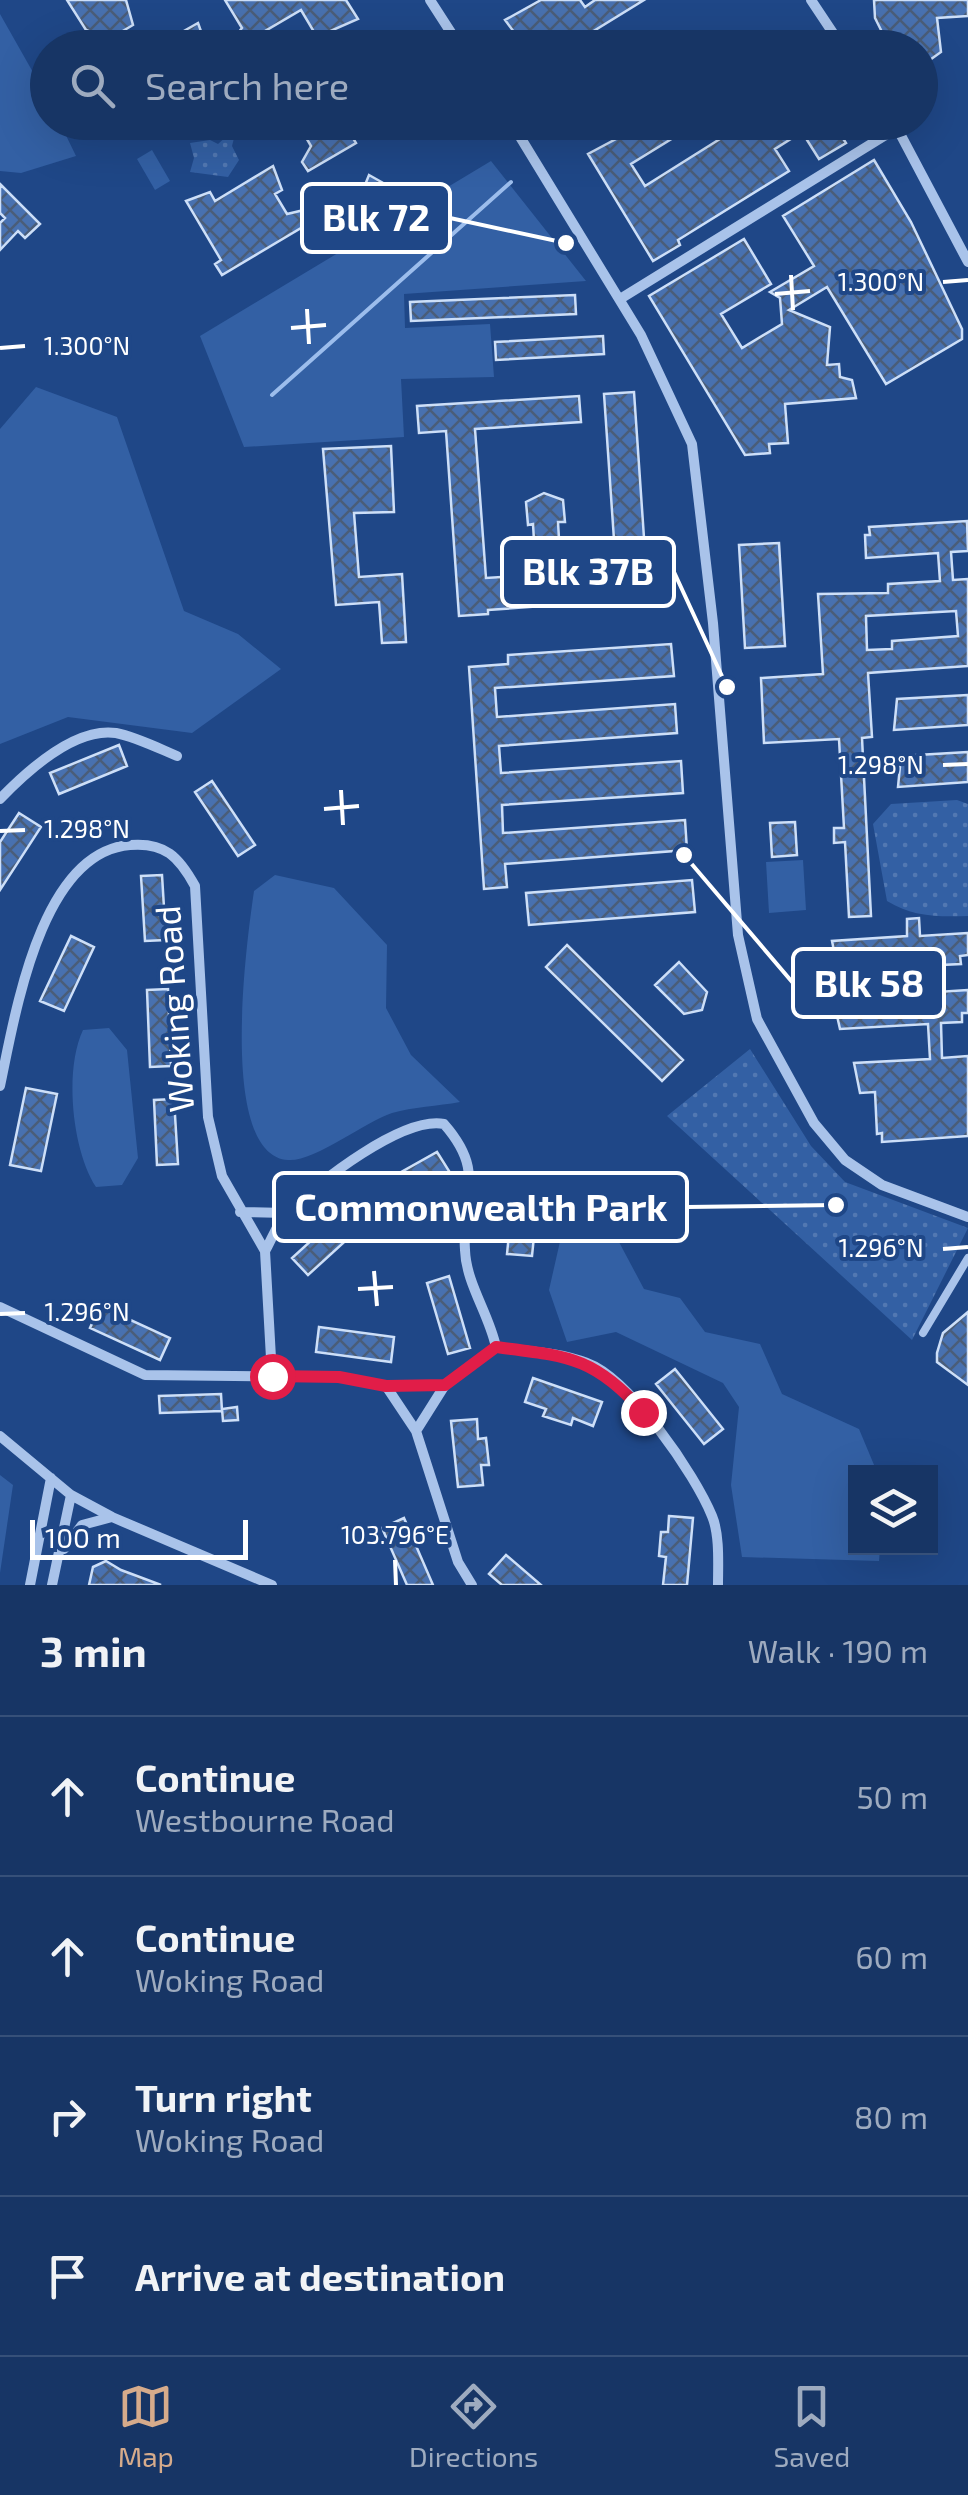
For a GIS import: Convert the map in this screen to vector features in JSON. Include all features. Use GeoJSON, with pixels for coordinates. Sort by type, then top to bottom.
{"type":"FeatureCollection","features":[{"type":"Feature","properties":{"kind":"street"},"geometry":{"type":"LineString","coordinates":[[430,0],[449,30]]}},
{"type":"Feature","properties":{"kind":"street"},"geometry":{"type":"LineString","coordinates":[[811,0],[831,30]]}},
{"type":"Feature","properties":{"kind":"street"},"geometry":{"type":"LineString","coordinates":[[522,140],[620,299],[673,396],[692,444],[713,623],[738,935],[757,1019],[814,1123],[845,1160],[882,1185],[968,1217]]}},
{"type":"Feature","properties":{"kind":"street"},"geometry":{"type":"LineString","coordinates":[[620,299],[872,140]]}},
{"type":"Feature","properties":{"kind":"street"},"geometry":{"type":"LineString","coordinates":[[904,140],[968,262]]}},
{"type":"Feature","properties":{"kind":"street"},"geometry":{"type":"LineString","coordinates":[[0,799],[38,766],[86,735],[116,733],[177,756]]}},
{"type":"Feature","properties":{"kind":"street","name":"Woking Road"},"geometry":{"type":"LineString","coordinates":[[0,1086],[32,957],[53,906],[74,873],[98,854],[122,845],[151,843],[167,849],[181,861],[195,886],[208,1117],[222,1176],[266,1252]]}},
{"type":"Feature","properties":{"kind":"street"},"geometry":{"type":"LineString","coordinates":[[272,1376],[266,1252],[286,1212],[388,1140],[418,1124],[444,1124],[464,1146],[468,1188],[464,1252],[496,1347]]}},
{"type":"Feature","properties":{"kind":"street"},"geometry":{"type":"LineString","coordinates":[[240,1212],[286,1212]]}},
{"type":"Feature","properties":{"kind":"street"},"geometry":{"type":"LineString","coordinates":[[0,1307],[144,1376],[339,1377],[386,1386],[445,1385]]}},
{"type":"Feature","properties":{"kind":"street"},"geometry":{"type":"LineString","coordinates":[[416,1431],[445,1385],[496,1347],[588,1363],[616,1380],[674,1455],[714,1520],[718,1585]]}},
{"type":"Feature","properties":{"kind":"street"},"geometry":{"type":"LineString","coordinates":[[386,1386],[416,1431],[458,1562],[472,1585]]}},
{"type":"Feature","properties":{"kind":"street"},"geometry":{"type":"LineString","coordinates":[[0,1436],[72,1495],[112,1517],[272,1585]]}},
{"type":"Feature","properties":{"kind":"street"},"geometry":{"type":"LineString","coordinates":[[30,1585],[50,1478]]}},
{"type":"Feature","properties":{"kind":"street"},"geometry":{"type":"LineString","coordinates":[[52,1585],[72,1495]]}},
{"type":"Feature","properties":{"kind":"street"},"geometry":{"type":"LineString","coordinates":[[60,1554],[82,1525],[112,1517]]}},
{"type":"Feature","properties":{"kind":"lane"},"geometry":{"type":"LineString","coordinates":[[923,1333],[968,1258]]}},
{"type":"Feature","properties":{"kind":"shaded area"},"geometry":{"type":"Polygon","coordinates":[[[0,14],[30,67],[30,140],[68,140],[76,156],[21,173],[0,171],[0,14]]]}},
{"type":"Feature","properties":{"kind":"shaded area"},"geometry":{"type":"Polygon","coordinates":[[[210,140],[218,144],[234,140],[232,146],[239,160],[228,177],[190,172],[194,158],[190,143],[210,140]]]}},
{"type":"Feature","properties":{"kind":"shaded area"},"geometry":{"type":"Polygon","coordinates":[[[152,150],[170,181],[155,190],[137,159],[152,150]]]}},
{"type":"Feature","properties":{"kind":"shaded area"},"geometry":{"type":"Polygon","coordinates":[[[491,161],[586,281],[404,294],[405,328],[490,324],[494,377],[401,379],[404,437],[244,447],[200,336],[491,161]]]}},
{"type":"Feature","properties":{"kind":"shaded area"},"geometry":{"type":"Polygon","coordinates":[[[36,387],[117,417],[184,611],[238,634],[281,669],[192,733],[68,717],[0,744],[0,429],[36,387]]]}},
{"type":"Feature","properties":{"kind":"shaded area"},"geometry":{"type":"Polygon","coordinates":[[[957,800],[968,804],[968,916],[926,915],[887,901],[873,824],[891,804],[957,800]]]}},
{"type":"Feature","properties":{"kind":"shaded area"},"geometry":{"type":"Polygon","coordinates":[[[803,860],[806,910],[769,913],[766,862],[803,860]]]}},
{"type":"Feature","properties":{"kind":"shaded area"},"geometry":{"type":"Polygon","coordinates":[[[275,875],[334,888],[387,945],[386,1008],[411,1055],[460,1102],[392,1113],[299,1159],[288,1160],[266,1149],[252,1123],[244,1085],[243,996],[254,891],[275,875]]]}},
{"type":"Feature","properties":{"kind":"shaded area"},"geometry":{"type":"Polygon","coordinates":[[[109,1028],[127,1050],[138,1158],[122,1185],[96,1187],[76,1132],[72,1087],[83,1030],[109,1028]]]}},
{"type":"Feature","properties":{"kind":"shaded area"},"geometry":{"type":"Polygon","coordinates":[[[750,1049],[811,1146],[845,1182],[968,1228],[912,1340],[667,1116],[750,1049]]]}},
{"type":"Feature","properties":{"kind":"shaded area"},"geometry":{"type":"Polygon","coordinates":[[[603,1212],[644,1289],[680,1298],[705,1332],[760,1344],[782,1394],[859,1429],[874,1465],[848,1465],[848,1555],[879,1555],[879,1561],[742,1557],[731,1485],[739,1407],[723,1383],[616,1332],[567,1342],[549,1290],[566,1215],[603,1212]]]}},
{"type":"Feature","properties":{"kind":"shaded area"},"geometry":{"type":"Polygon","coordinates":[[[0,1475],[13,1485],[0,1573],[0,1475]]]}},
{"type":"Feature","properties":{"kind":"building"},"geometry":{"type":"Polygon","coordinates":[[[67,0],[126,0],[133,25],[124,30],[86,30],[67,0]]]}},
{"type":"Feature","properties":{"kind":"building"},"geometry":{"type":"Polygon","coordinates":[[[225,0],[346,0],[358,19],[333,30],[313,30],[301,10],[267,30],[242,28],[225,0]]]}},
{"type":"Feature","properties":{"kind":"building"},"geometry":{"type":"Polygon","coordinates":[[[541,0],[580,0],[585,7],[595,0],[644,0],[595,30],[512,30],[505,20],[541,0]]]}},
{"type":"Feature","properties":{"kind":"building"},"geometry":{"type":"Polygon","coordinates":[[[874,0],[968,0],[968,16],[937,18],[941,52],[938,54],[938,30],[881,30],[875,18],[874,0]]]}},
{"type":"Feature","properties":{"kind":"building"},"geometry":{"type":"Polygon","coordinates":[[[308,140],[356,143],[308,171],[302,162],[311,146],[308,140]]]}},
{"type":"Feature","properties":{"kind":"building"},"geometry":{"type":"Polygon","coordinates":[[[614,140],[670,140],[631,164],[645,186],[718,140],[789,140],[775,149],[789,171],[678,240],[680,245],[653,261],[588,154],[614,140]]]}},
{"type":"Feature","properties":{"kind":"building"},"geometry":{"type":"Polygon","coordinates":[[[807,140],[844,140],[846,143],[819,159],[807,140]]]}},
{"type":"Feature","properties":{"kind":"building"},"geometry":{"type":"Polygon","coordinates":[[[874,160],[911,222],[962,329],[962,339],[886,384],[827,287],[789,310],[830,327],[827,365],[839,364],[840,377],[852,380],[856,398],[785,404],[788,443],[769,444],[770,453],[745,455],[649,296],[744,239],[771,284],[721,314],[742,348],[782,324],[780,298],[770,292],[814,266],[783,216],[874,160]]]}},
{"type":"Feature","properties":{"kind":"building"},"geometry":{"type":"Polygon","coordinates":[[[273,166],[282,190],[275,194],[287,214],[304,210],[311,222],[222,275],[215,264],[221,260],[186,201],[210,192],[215,201],[273,166]]]}},
{"type":"Feature","properties":{"kind":"building"},"geometry":{"type":"Polygon","coordinates":[[[369,175],[408,197],[382,212],[359,200],[369,175]]]}},
{"type":"Feature","properties":{"kind":"building"},"geometry":{"type":"Polygon","coordinates":[[[0,184],[40,224],[25,238],[18,231],[0,250],[0,223],[5,218],[0,213],[0,184]]]}},
{"type":"Feature","properties":{"kind":"building"},"geometry":{"type":"Polygon","coordinates":[[[575,295],[576,314],[411,321],[410,302],[575,295]]]}},
{"type":"Feature","properties":{"kind":"building"},"geometry":{"type":"Polygon","coordinates":[[[603,336],[604,354],[496,360],[495,342],[603,336]]]}},
{"type":"Feature","properties":{"kind":"building"},"geometry":{"type":"Polygon","coordinates":[[[634,392],[646,567],[665,566],[668,597],[488,610],[488,614],[459,616],[446,431],[419,433],[417,406],[579,396],[581,422],[475,429],[486,578],[536,575],[533,524],[528,525],[526,502],[544,493],[563,500],[565,522],[558,522],[561,573],[616,569],[604,394],[634,392]]]}},
{"type":"Feature","properties":{"kind":"building"},"geometry":{"type":"Polygon","coordinates":[[[391,446],[394,512],[354,513],[359,577],[402,574],[406,642],[382,643],[379,602],[336,605],[323,449],[391,446]]]}},
{"type":"Feature","properties":{"kind":"building"},"geometry":{"type":"Polygon","coordinates":[[[967,521],[968,551],[951,552],[953,580],[968,579],[968,666],[868,673],[872,737],[862,738],[871,916],[849,917],[845,842],[834,843],[834,828],[844,828],[839,739],[764,743],[761,678],[823,674],[818,594],[888,593],[888,584],[940,581],[938,553],[866,558],[865,535],[870,535],[869,527],[967,521]],[[956,611],[866,616],[867,650],[892,649],[892,641],[958,636],[956,611]]]}},
{"type":"Feature","properties":{"kind":"building"},"geometry":{"type":"Polygon","coordinates":[[[779,543],[785,646],[745,648],[739,545],[779,543]]]}},
{"type":"Feature","properties":{"kind":"building"},"geometry":{"type":"Polygon","coordinates":[[[671,644],[674,676],[495,688],[497,717],[675,704],[677,733],[499,746],[501,773],[681,761],[683,793],[502,805],[503,833],[685,820],[687,850],[505,864],[507,887],[484,889],[469,667],[508,664],[508,655],[671,644]]]}},
{"type":"Feature","properties":{"kind":"building"},"geometry":{"type":"Polygon","coordinates":[[[968,695],[968,725],[894,730],[897,699],[968,695]]]}},
{"type":"Feature","properties":{"kind":"building"},"geometry":{"type":"Polygon","coordinates":[[[119,745],[127,766],[59,794],[50,773],[119,745]]]}},
{"type":"Feature","properties":{"kind":"building"},"geometry":{"type":"Polygon","coordinates":[[[968,752],[968,782],[898,787],[901,756],[968,752]]]}},
{"type":"Feature","properties":{"kind":"building"},"geometry":{"type":"Polygon","coordinates":[[[212,781],[255,845],[238,856],[195,792],[212,781]]]}},
{"type":"Feature","properties":{"kind":"building"},"geometry":{"type":"Polygon","coordinates":[[[19,813],[41,827],[0,890],[0,842],[19,813]]]}},
{"type":"Feature","properties":{"kind":"building"},"geometry":{"type":"Polygon","coordinates":[[[795,822],[797,855],[772,857],[770,823],[795,822]]]}},
{"type":"Feature","properties":{"kind":"building"},"geometry":{"type":"Polygon","coordinates":[[[162,875],[166,940],[145,941],[141,876],[162,875]]]}},
{"type":"Feature","properties":{"kind":"building"},"geometry":{"type":"Polygon","coordinates":[[[692,880],[695,912],[529,925],[526,893],[692,880]]]}},
{"type":"Feature","properties":{"kind":"building"},"geometry":{"type":"Polygon","coordinates":[[[919,918],[920,936],[968,933],[968,955],[960,956],[961,964],[920,966],[922,993],[968,990],[968,1013],[962,1013],[962,1022],[941,1023],[942,1058],[968,1056],[968,1136],[882,1142],[882,1133],[877,1134],[875,1092],[860,1093],[854,1063],[930,1059],[928,1024],[840,1029],[833,998],[909,994],[908,967],[838,971],[832,941],[907,936],[907,919],[919,918]]]}},
{"type":"Feature","properties":{"kind":"building"},"geometry":{"type":"Polygon","coordinates":[[[71,936],[94,947],[64,1011],[40,1001],[71,936]]]}},
{"type":"Feature","properties":{"kind":"building"},"geometry":{"type":"Polygon","coordinates":[[[567,945],[683,1060],[662,1081],[546,967],[567,945]]]}},
{"type":"Feature","properties":{"kind":"building"},"geometry":{"type":"Polygon","coordinates":[[[679,962],[707,992],[702,1010],[684,1014],[655,985],[679,962]]]}},
{"type":"Feature","properties":{"kind":"building"},"geometry":{"type":"Polygon","coordinates":[[[168,989],[171,1066],[150,1067],[147,990],[168,989]]]}},
{"type":"Feature","properties":{"kind":"building"},"geometry":{"type":"Polygon","coordinates":[[[26,1088],[57,1094],[41,1171],[10,1165],[26,1088]]]}},
{"type":"Feature","properties":{"kind":"building"},"geometry":{"type":"Polygon","coordinates":[[[174,1099],[178,1164],[157,1165],[154,1100],[174,1099]]]}},
{"type":"Feature","properties":{"kind":"building"},"geometry":{"type":"Polygon","coordinates":[[[437,1152],[449,1171],[383,1208],[371,1189],[437,1152]]]}},
{"type":"Feature","properties":{"kind":"building"},"geometry":{"type":"Polygon","coordinates":[[[514,1184],[539,1187],[532,1256],[507,1254],[514,1184]]]}},
{"type":"Feature","properties":{"kind":"building"},"geometry":{"type":"Polygon","coordinates":[[[348,1207],[364,1224],[308,1275],[292,1258],[348,1207]]]}},
{"type":"Feature","properties":{"kind":"building"},"geometry":{"type":"Polygon","coordinates":[[[449,1276],[470,1348],[448,1354],[427,1283],[449,1276]]]}},
{"type":"Feature","properties":{"kind":"building"},"geometry":{"type":"Polygon","coordinates":[[[100,1306],[170,1338],[160,1360],[90,1328],[100,1306]]]}},
{"type":"Feature","properties":{"kind":"building"},"geometry":{"type":"Polygon","coordinates":[[[968,1312],[968,1385],[937,1362],[937,1353],[943,1333],[968,1312]]]}},
{"type":"Feature","properties":{"kind":"building"},"geometry":{"type":"Polygon","coordinates":[[[319,1327],[394,1337],[391,1362],[316,1352],[319,1327]]]}},
{"type":"Feature","properties":{"kind":"building"},"geometry":{"type":"Polygon","coordinates":[[[675,1369],[723,1429],[704,1444],[656,1384],[675,1369]]]}},
{"type":"Feature","properties":{"kind":"building"},"geometry":{"type":"Polygon","coordinates":[[[533,1378],[602,1402],[593,1426],[573,1418],[571,1425],[543,1416],[546,1409],[525,1402],[533,1378]]]}},
{"type":"Feature","properties":{"kind":"building"},"geometry":{"type":"Polygon","coordinates":[[[221,1394],[222,1411],[160,1413],[159,1396],[221,1394]]]}},
{"type":"Feature","properties":{"kind":"building"},"geometry":{"type":"Polygon","coordinates":[[[237,1407],[238,1420],[223,1421],[222,1409],[237,1407]]]}},
{"type":"Feature","properties":{"kind":"building"},"geometry":{"type":"Polygon","coordinates":[[[477,1419],[478,1439],[486,1438],[489,1465],[481,1465],[483,1485],[458,1487],[451,1421],[477,1419]]]}},
{"type":"Feature","properties":{"kind":"building"},"geometry":{"type":"Polygon","coordinates":[[[669,1516],[693,1518],[687,1585],[663,1585],[666,1557],[659,1556],[661,1532],[668,1532],[669,1516]]]}},
{"type":"Feature","properties":{"kind":"building"},"geometry":{"type":"Polygon","coordinates":[[[404,1518],[433,1585],[407,1585],[382,1528],[404,1518]]]}},
{"type":"Feature","properties":{"kind":"building"},"geometry":{"type":"Polygon","coordinates":[[[506,1555],[541,1585],[502,1585],[489,1574],[506,1555]]]}},
{"type":"Feature","properties":{"kind":"building"},"geometry":{"type":"Polygon","coordinates":[[[106,1561],[161,1585],[89,1585],[93,1567],[106,1561]]]}},
{"type":"Feature","properties":{"kind":"waterway"},"geometry":{"type":"LineString","coordinates":[[272,395],[511,182]]}},
{"type":"Feature","properties":{"kind":"place","name":"Blk 72"},"geometry":{"type":"Point","coordinates":[566,243]}},
{"type":"Feature","properties":{"kind":"place","name":"Blk 37B"},"geometry":{"type":"Point","coordinates":[727,687]}},
{"type":"Feature","properties":{"kind":"place","name":"Blk 58"},"geometry":{"type":"Point","coordinates":[684,855]}},
{"type":"Feature","properties":{"kind":"place","name":"Commonwealth Park"},"geometry":{"type":"Point","coordinates":[836,1205]}},
{"type":"Feature","properties":{"kind":"route"},"geometry":{"type":"LineString","coordinates":[[272,1376],[339,1377],[386,1386],[445,1385],[496,1347],[588,1363],[616,1380],[643,1412]]}}]}
